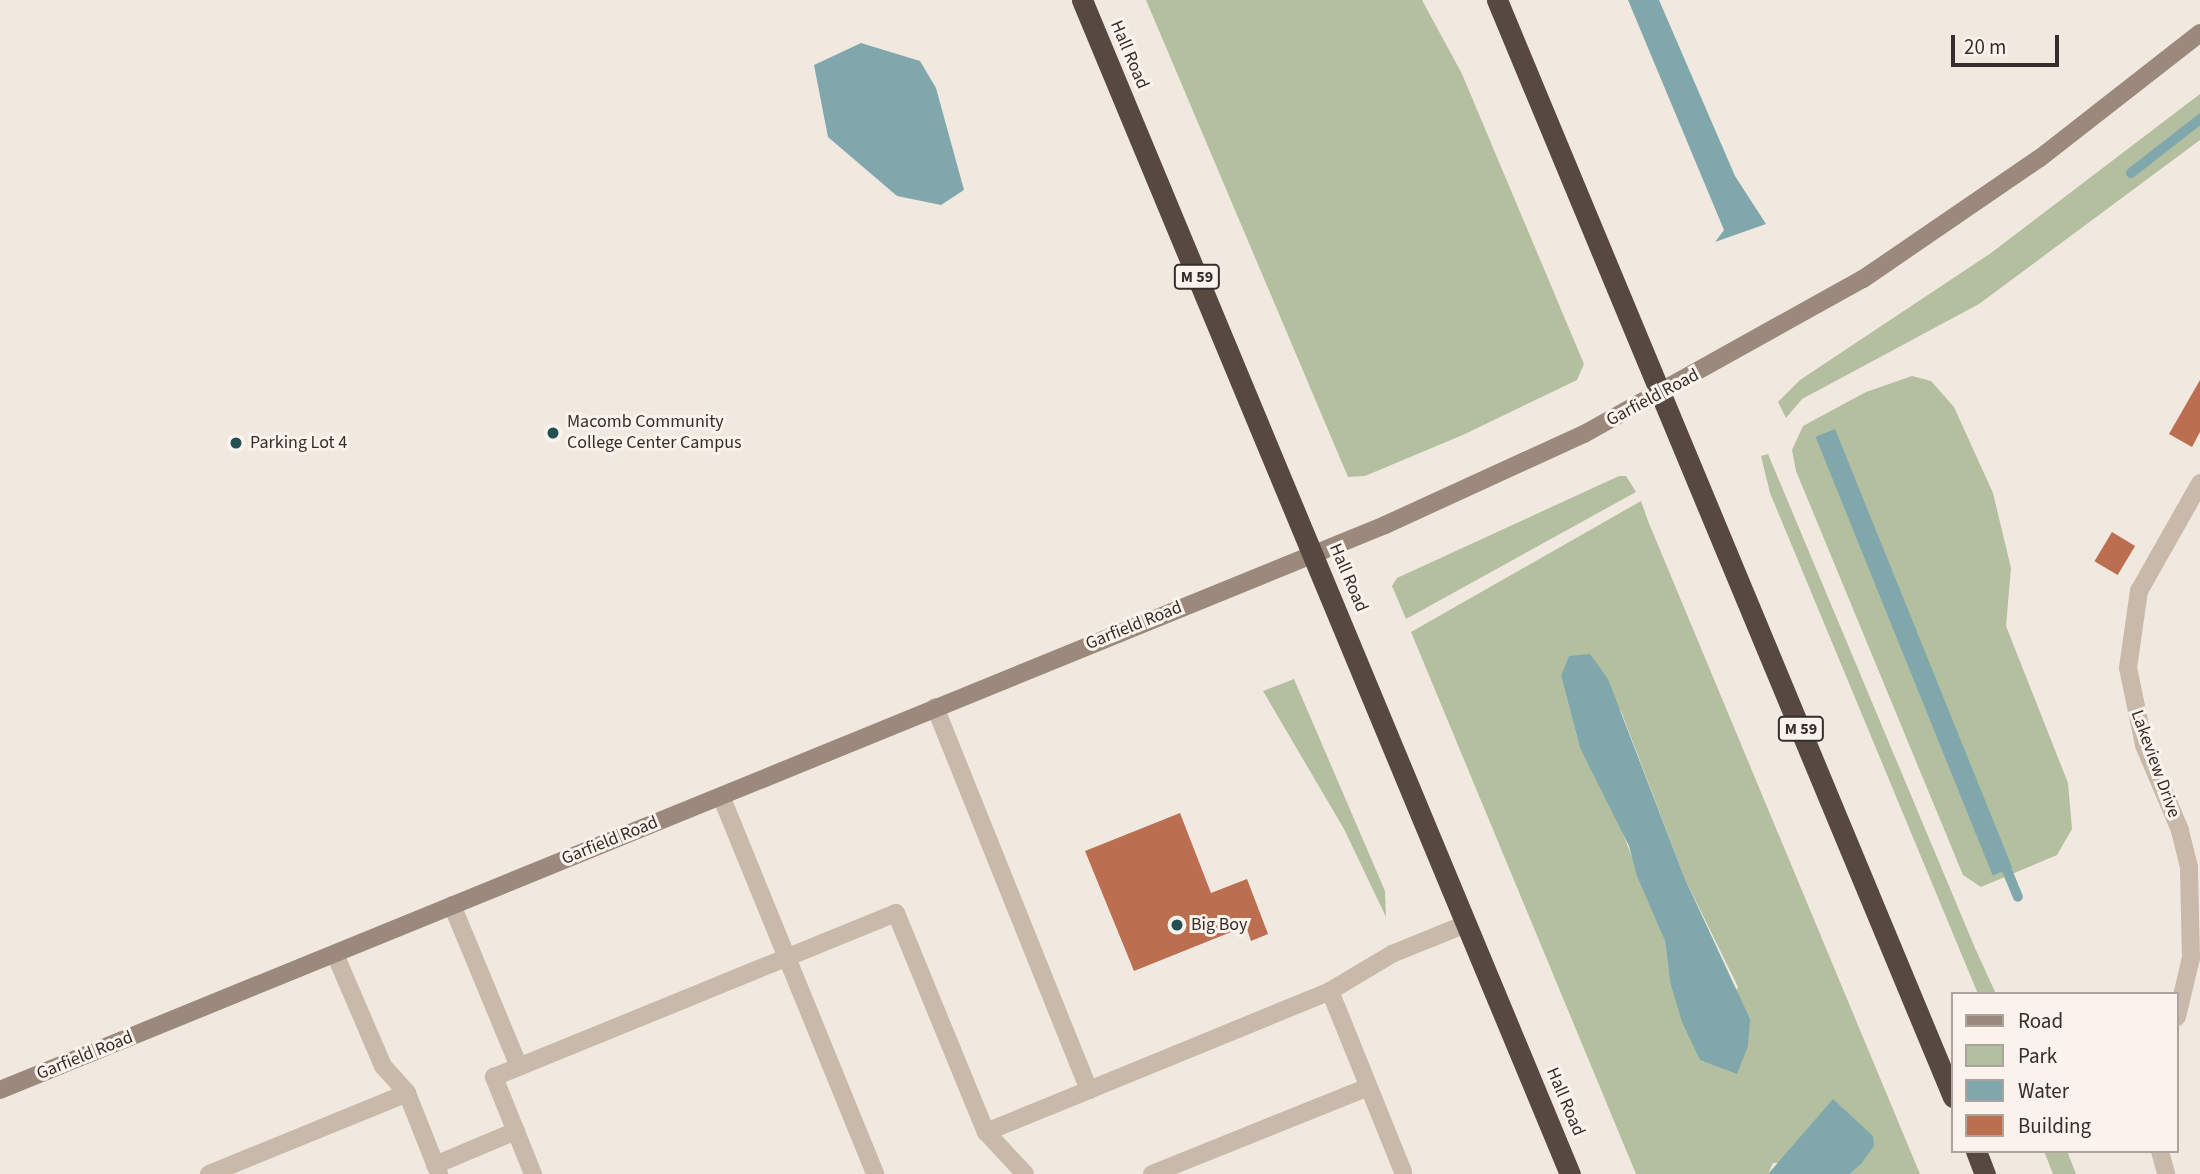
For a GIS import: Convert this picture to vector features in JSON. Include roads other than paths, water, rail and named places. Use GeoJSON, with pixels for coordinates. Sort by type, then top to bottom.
{"type":"FeatureCollection","features":[{"type":"Feature","properties":{"kind":"highway","name":"Hall Road"},"geometry":{"type":"LineString","coordinates":[[1082,0],[1570,1174]]}},
{"type":"Feature","properties":{"kind":"highway","name":"M 59"},"geometry":{"type":"LineString","coordinates":[[1497,0],[1952,1095]]}},
{"type":"Feature","properties":{"kind":"highway"},"geometry":{"type":"LineString","coordinates":[[1977,1153],[1985,1174]]}},
{"type":"Feature","properties":{"kind":"main road","name":"Garfield Road"},"geometry":{"type":"LineString","coordinates":[[0,1090],[1313,554],[1503,472],[1662,393],[1863,279],[2050,150],[2200,33]]}},
{"type":"Feature","properties":{"kind":"street","name":"Lakeview Drive"},"geometry":{"type":"LineString","coordinates":[[2179,1009],[2191,958],[2189,867],[2180,830],[2144,745],[2128,668],[2139,591],[2200,483]]}},
{"type":"Feature","properties":{"kind":"street"},"geometry":{"type":"LineString","coordinates":[[935,707],[1088,1090]]}},
{"type":"Feature","properties":{"kind":"street"},"geometry":{"type":"LineString","coordinates":[[722,796],[874,1174]]}},
{"type":"Feature","properties":{"kind":"street"},"geometry":{"type":"LineString","coordinates":[[452,905],[519,1067]]}},
{"type":"Feature","properties":{"kind":"street"},"geometry":{"type":"LineString","coordinates":[[533,1174],[494,1077],[896,913],[986,1132],[1026,1174]]}},
{"type":"Feature","properties":{"kind":"street"},"geometry":{"type":"LineString","coordinates":[[986,1132],[1330,991],[1392,954],[1466,924]]}},
{"type":"Feature","properties":{"kind":"street"},"geometry":{"type":"LineString","coordinates":[[335,954],[383,1066],[407,1093],[437,1170],[516,1131]]}},
{"type":"Feature","properties":{"kind":"street"},"geometry":{"type":"LineString","coordinates":[[1330,991],[1403,1172]]}},
{"type":"Feature","properties":{"kind":"street"},"geometry":{"type":"LineString","coordinates":[[1153,1174],[1368,1087]]}},
{"type":"Feature","properties":{"kind":"street"},"geometry":{"type":"LineString","coordinates":[[209,1174],[407,1093]]}},
{"type":"Feature","properties":{"kind":"street"},"geometry":{"type":"LineString","coordinates":[[2161,1153],[2166,1174]]}},
{"type":"Feature","properties":{"kind":"water"},"geometry":{"type":"Polygon","coordinates":[[[1628,0],[1659,0],[1735,176],[1766,224],[1715,242],[1724,230],[1628,0]]]}},
{"type":"Feature","properties":{"kind":"water"},"geometry":{"type":"Polygon","coordinates":[[[861,43],[920,61],[936,88],[964,190],[941,205],[897,196],[828,137],[814,65],[861,43]]]}},
{"type":"Feature","properties":{"kind":"water"},"geometry":{"type":"Polygon","coordinates":[[[1835,429],[2012,868],[1993,875],[1816,437],[1835,429]]]}},
{"type":"Feature","properties":{"kind":"water"},"geometry":{"type":"Polygon","coordinates":[[[1590,654],[1608,679],[1685,879],[1750,1019],[1748,1046],[1737,1074],[1700,1060],[1682,1022],[1670,982],[1665,941],[1637,876],[1629,846],[1580,748],[1561,676],[1569,656],[1590,654]]]}},
{"type":"Feature","properties":{"kind":"water"},"geometry":{"type":"Polygon","coordinates":[[[1833,1099],[1873,1136],[1874,1146],[1861,1164],[1850,1174],[1768,1174],[1833,1099]]]}},
{"type":"Feature","properties":{"kind":"waterway"},"geometry":{"type":"LineString","coordinates":[[2131,173],[2200,119]]}},
{"type":"Feature","properties":{"kind":"waterway"},"geometry":{"type":"LineString","coordinates":[[2001,856],[2018,897]]}},
{"type":"Feature","properties":{"kind":"place","name":"Macomb Community College Center Campus"},"geometry":{"type":"Point","coordinates":[553,433]}},
{"type":"Feature","properties":{"kind":"place","name":"Parking Lot 4"},"geometry":{"type":"Point","coordinates":[236,443]}},
{"type":"Feature","properties":{"kind":"place","name":"Big Boy"},"geometry":{"type":"Point","coordinates":[1177,925]}}]}
